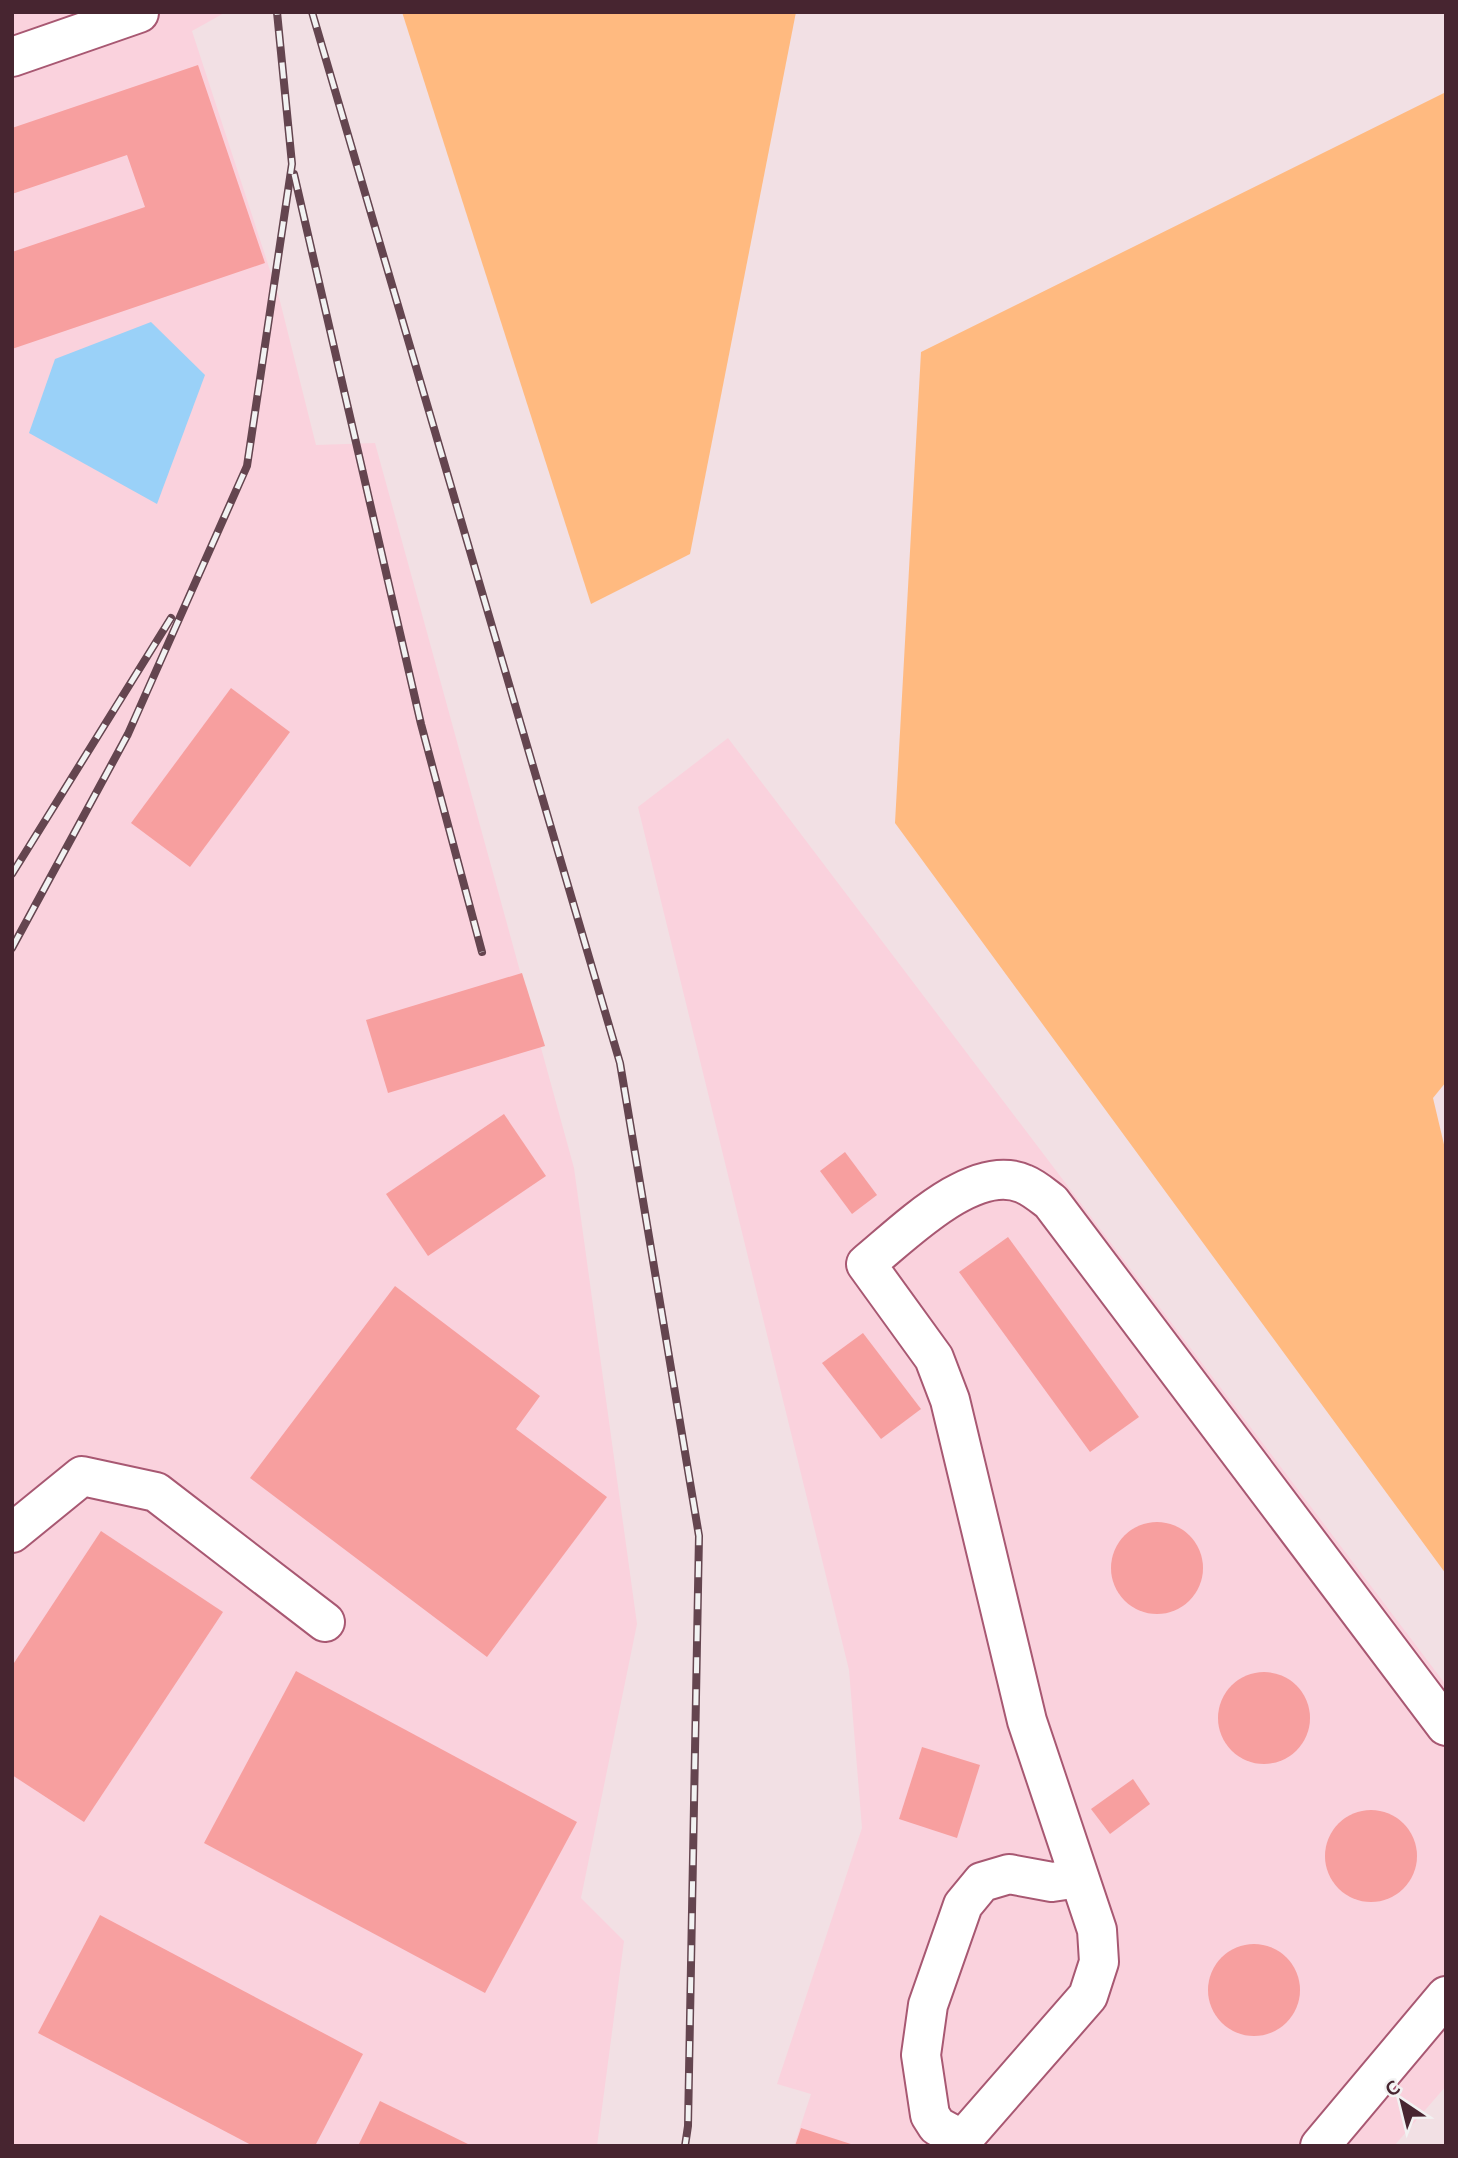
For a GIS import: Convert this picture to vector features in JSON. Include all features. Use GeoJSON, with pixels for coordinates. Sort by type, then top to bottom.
{"type":"FeatureCollection","features":[{"type":"Feature","properties":{"kind":"street"},"geometry":{"type":"LineString","coordinates":[[12,57],[139,13]]}},
{"type":"Feature","properties":{"kind":"street"},"geometry":{"type":"LineString","coordinates":[[1079,1878],[1052,1882],[1010,1874],[982,1882],[963,1905],[928,2005],[921,2055],[930,2115],[937,2126],[959,2142],[1088,1996],[1099,1962],[1097,1930],[1027,1721],[950,1400],[934,1358],[866,1264],[943,1200],[984,1181],[1022,1183],[1051,1202],[1446,1726]]}},
{"type":"Feature","properties":{"kind":"street"},"geometry":{"type":"LineString","coordinates":[[12,1533],[82,1476],[156,1492],[325,1622]]}},
{"type":"Feature","properties":{"kind":"street"},"geometry":{"type":"LineString","coordinates":[[1320,2146],[1446,1996]]}},
{"type":"Feature","properties":{"kind":"shaded area"},"geometry":{"type":"Polygon","coordinates":[[[12,12],[226,12],[192,31],[280,301],[316,445],[375,443],[574,1168],[637,1624],[581,1898],[624,1941],[597,2146],[12,2146],[12,12]]]}},
{"type":"Feature","properties":{"kind":"shaded area"},"geometry":{"type":"Polygon","coordinates":[[[402,12],[796,12],[690,554],[591,604],[402,12]]]}},
{"type":"Feature","properties":{"kind":"shaded area"},"geometry":{"type":"Polygon","coordinates":[[[1446,92],[1446,1082],[1433,1098],[1446,1153],[1446,1574],[895,823],[921,352],[1446,92]]]}},
{"type":"Feature","properties":{"kind":"shaded area"},"geometry":{"type":"Polygon","coordinates":[[[728,738],[1446,1685],[1446,2086],[1394,2146],[794,2146],[811,2094],[777,2084],[862,1828],[849,1670],[638,807],[728,738]]]}},
{"type":"Feature","properties":{"kind":"water"},"geometry":{"type":"Polygon","coordinates":[[[151,322],[205,375],[157,504],[29,433],[55,359],[151,322]]]}},
{"type":"Feature","properties":{"kind":"building"},"geometry":{"type":"Polygon","coordinates":[[[198,65],[265,263],[12,349],[12,252],[145,207],[127,155],[12,194],[12,128],[198,65]]]}},
{"type":"Feature","properties":{"kind":"building"},"geometry":{"type":"Polygon","coordinates":[[[231,688],[290,732],[190,867],[131,823],[231,688]]]}},
{"type":"Feature","properties":{"kind":"building"},"geometry":{"type":"Polygon","coordinates":[[[522,973],[545,1046],[388,1093],[366,1020],[522,973]]]}},
{"type":"Feature","properties":{"kind":"building"},"geometry":{"type":"Polygon","coordinates":[[[504,1114],[546,1176],[428,1256],[386,1194],[504,1114]]]}},
{"type":"Feature","properties":{"kind":"building"},"geometry":{"type":"Polygon","coordinates":[[[845,1152],[877,1195],[852,1214],[820,1171],[845,1152]]]}},
{"type":"Feature","properties":{"kind":"building"},"geometry":{"type":"Polygon","coordinates":[[[1008,1237],[1139,1417],[1090,1452],[959,1272],[1008,1237]]]}},
{"type":"Feature","properties":{"kind":"building"},"geometry":{"type":"Polygon","coordinates":[[[395,1286],[540,1396],[516,1429],[607,1497],[487,1657],[250,1478],[395,1286]]]}},
{"type":"Feature","properties":{"kind":"building"},"geometry":{"type":"Polygon","coordinates":[[[863,1333],[921,1409],[881,1439],[822,1363],[863,1333]]]}},
{"type":"Feature","properties":{"kind":"building"},"geometry":{"type":"Polygon","coordinates":[[[1157,1522],[1175,1526],[1189,1536],[1199,1550],[1203,1568],[1199,1586],[1189,1600],[1175,1610],[1157,1614],[1139,1610],[1125,1600],[1115,1586],[1111,1568],[1115,1550],[1125,1536],[1139,1526],[1157,1522]]]}},
{"type":"Feature","properties":{"kind":"building"},"geometry":{"type":"Polygon","coordinates":[[[101,1531],[223,1612],[84,1822],[12,1775],[12,1666],[101,1531]]]}},
{"type":"Feature","properties":{"kind":"building"},"geometry":{"type":"Polygon","coordinates":[[[296,1671],[577,1822],[485,1993],[204,1843],[296,1671]]]}},
{"type":"Feature","properties":{"kind":"building"},"geometry":{"type":"Polygon","coordinates":[[[1264,1672],[1281,1676],[1296,1686],[1306,1701],[1310,1718],[1306,1735],[1296,1750],[1281,1760],[1264,1764],[1247,1760],[1232,1750],[1222,1735],[1218,1718],[1222,1701],[1232,1686],[1247,1676],[1264,1672]]]}},
{"type":"Feature","properties":{"kind":"building"},"geometry":{"type":"Polygon","coordinates":[[[922,1747],[980,1765],[957,1838],[899,1819],[922,1747]]]}},
{"type":"Feature","properties":{"kind":"building"},"geometry":{"type":"Polygon","coordinates":[[[1133,1779],[1150,1804],[1110,1834],[1091,1809],[1133,1779]]]}},
{"type":"Feature","properties":{"kind":"building"},"geometry":{"type":"Polygon","coordinates":[[[1371,1810],[1389,1814],[1403,1824],[1413,1838],[1417,1856],[1413,1874],[1403,1888],[1389,1898],[1371,1902],[1353,1898],[1339,1888],[1329,1874],[1325,1856],[1329,1838],[1339,1824],[1353,1814],[1371,1810]]]}},
{"type":"Feature","properties":{"kind":"building"},"geometry":{"type":"Polygon","coordinates":[[[100,1915],[363,2054],[315,2146],[253,2146],[38,2033],[100,1915]]]}},
{"type":"Feature","properties":{"kind":"building"},"geometry":{"type":"Polygon","coordinates":[[[1254,1944],[1272,1948],[1286,1958],[1296,1972],[1300,1990],[1296,2008],[1286,2022],[1272,2032],[1254,2036],[1236,2032],[1222,2022],[1212,2008],[1208,1990],[1212,1972],[1222,1958],[1236,1948],[1254,1944]]]}},
{"type":"Feature","properties":{"kind":"building"},"geometry":{"type":"Polygon","coordinates":[[[380,2101],[472,2146],[358,2146],[380,2101]]]}},
{"type":"Feature","properties":{"kind":"building"},"geometry":{"type":"Polygon","coordinates":[[[801,2128],[854,2145],[854,2146],[795,2146],[801,2128]]]}},
{"type":"Feature","properties":{"kind":"railway"},"geometry":{"type":"LineString","coordinates":[[12,948],[128,734],[247,466],[292,164],[277,12]]}},
{"type":"Feature","properties":{"kind":"railway"},"geometry":{"type":"LineString","coordinates":[[312,12],[620,1063],[699,1536],[688,2126],[685,2146]]}},
{"type":"Feature","properties":{"kind":"railway"},"geometry":{"type":"LineString","coordinates":[[294,174],[421,724],[482,952]]}},
{"type":"Feature","properties":{"kind":"railway"},"geometry":{"type":"LineString","coordinates":[[12,874],[171,618]]}}]}
